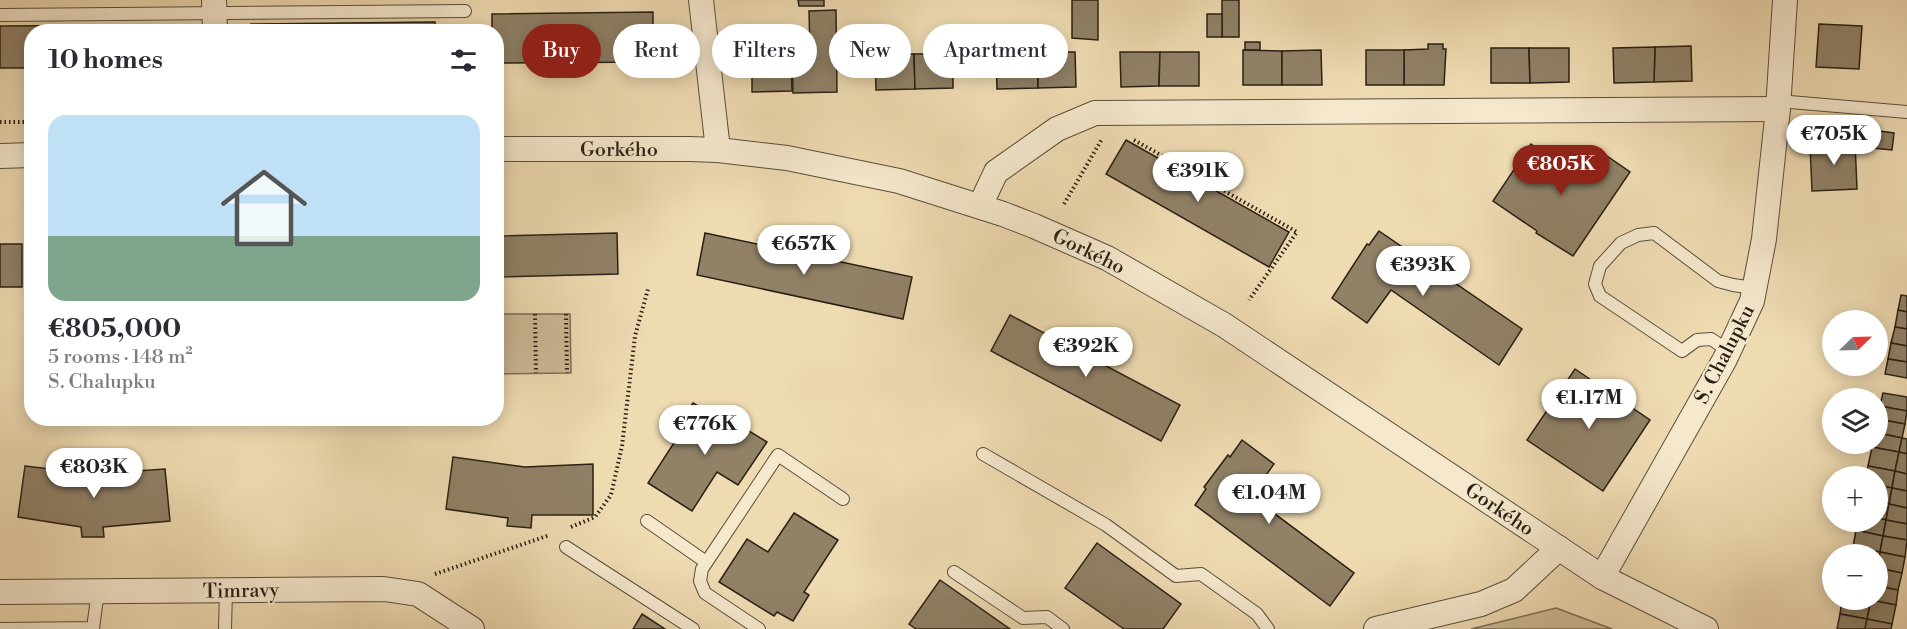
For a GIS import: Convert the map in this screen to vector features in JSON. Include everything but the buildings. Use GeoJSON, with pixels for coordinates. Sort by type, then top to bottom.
{"type":"FeatureCollection","features":[{"type":"Feature","properties":{"kind":"street"},"geometry":{"type":"LineString","coordinates":[[701,0],[718,150]]}},
{"type":"Feature","properties":{"kind":"street","name":"S. Chalupku"},"geometry":{"type":"LineString","coordinates":[[1602,577],[1729,351],[1752,301],[1764,239],[1778,105],[1785,0]]}},
{"type":"Feature","properties":{"kind":"street"},"geometry":{"type":"LineString","coordinates":[[980,206],[996,172],[1057,129],[1095,112],[1778,105]]}},
{"type":"Feature","properties":{"kind":"street","name":"Gorkého"},"geometry":{"type":"LineString","coordinates":[[504,149],[718,150],[787,158],[899,181],[980,206],[1034,226],[1107,258],[1224,325],[1602,577],[1706,629]]}},
{"type":"Feature","properties":{"kind":"street"},"geometry":{"type":"LineString","coordinates":[[0,156],[24,155]]}},
{"type":"Feature","properties":{"kind":"street"},"geometry":{"type":"LineString","coordinates":[[1376,629],[1481,604],[1514,590],[1559,548]]}},
{"type":"Feature","properties":{"kind":"street","name":"Timravy"},"geometry":{"type":"LineString","coordinates":[[0,592],[384,589],[418,594],[472,629]]}},
{"type":"Feature","properties":{"kind":"lane"},"geometry":{"type":"LineString","coordinates":[[0,15],[214,15],[465,11]]}},
{"type":"Feature","properties":{"kind":"lane"},"geometry":{"type":"LineString","coordinates":[[1778,105],[1907,112]]}},
{"type":"Feature","properties":{"kind":"lane"},"geometry":{"type":"LineString","coordinates":[[1729,351],[1712,339],[1697,340],[1682,351],[1600,296],[1595,284],[1600,266],[1621,243],[1638,235],[1654,233],[1718,281],[1754,288]]}},
{"type":"Feature","properties":{"kind":"lane"},"geometry":{"type":"LineString","coordinates":[[983,454],[1106,525],[1176,576],[1201,574],[1257,614],[1268,629]]}},
{"type":"Feature","properties":{"kind":"lane"},"geometry":{"type":"LineString","coordinates":[[759,629],[705,593],[700,581],[706,562],[778,455],[843,500]]}},
{"type":"Feature","properties":{"kind":"lane"},"geometry":{"type":"LineString","coordinates":[[647,521],[706,562]]}},
{"type":"Feature","properties":{"kind":"lane"},"geometry":{"type":"LineString","coordinates":[[566,547],[693,629]]}},
{"type":"Feature","properties":{"kind":"lane"},"geometry":{"type":"LineString","coordinates":[[954,572],[1023,618],[1047,617],[1063,629]]}},
{"type":"Feature","properties":{"kind":"lane"},"geometry":{"type":"LineString","coordinates":[[225,629],[226,590]]}},
{"type":"Feature","properties":{"kind":"lane"},"geometry":{"type":"LineString","coordinates":[[0,629],[93,628],[98,591]]}},
{"type":"Feature","properties":{"kind":"path"},"geometry":{"type":"LineString","coordinates":[[0,122],[24,122]]}},
{"type":"Feature","properties":{"kind":"path"},"geometry":{"type":"LineString","coordinates":[[1064,204],[1104,136]]}},
{"type":"Feature","properties":{"kind":"path"},"geometry":{"type":"LineString","coordinates":[[1130,138],[1296,232],[1249,300]]}},
{"type":"Feature","properties":{"kind":"path"},"geometry":{"type":"LineString","coordinates":[[563,530],[595,517],[611,495],[622,446],[635,336],[648,289]]}},
{"type":"Feature","properties":{"kind":"path"},"geometry":{"type":"LineString","coordinates":[[536,314],[536,373]]}},
{"type":"Feature","properties":{"kind":"path"},"geometry":{"type":"LineString","coordinates":[[566,314],[567,373]]}},
{"type":"Feature","properties":{"kind":"path"},"geometry":{"type":"LineString","coordinates":[[418,594],[437,573],[516,548],[554,533]]}},
{"type":"Feature","properties":{"kind":"shaded area"},"geometry":{"type":"Polygon","coordinates":[[[504,314],[570,314],[571,373],[504,374],[504,314]]]}},
{"type":"Feature","properties":{"kind":"shaded area"},"geometry":{"type":"Polygon","coordinates":[[[1556,608],[1612,629],[1471,629],[1556,608]]]}}]}
